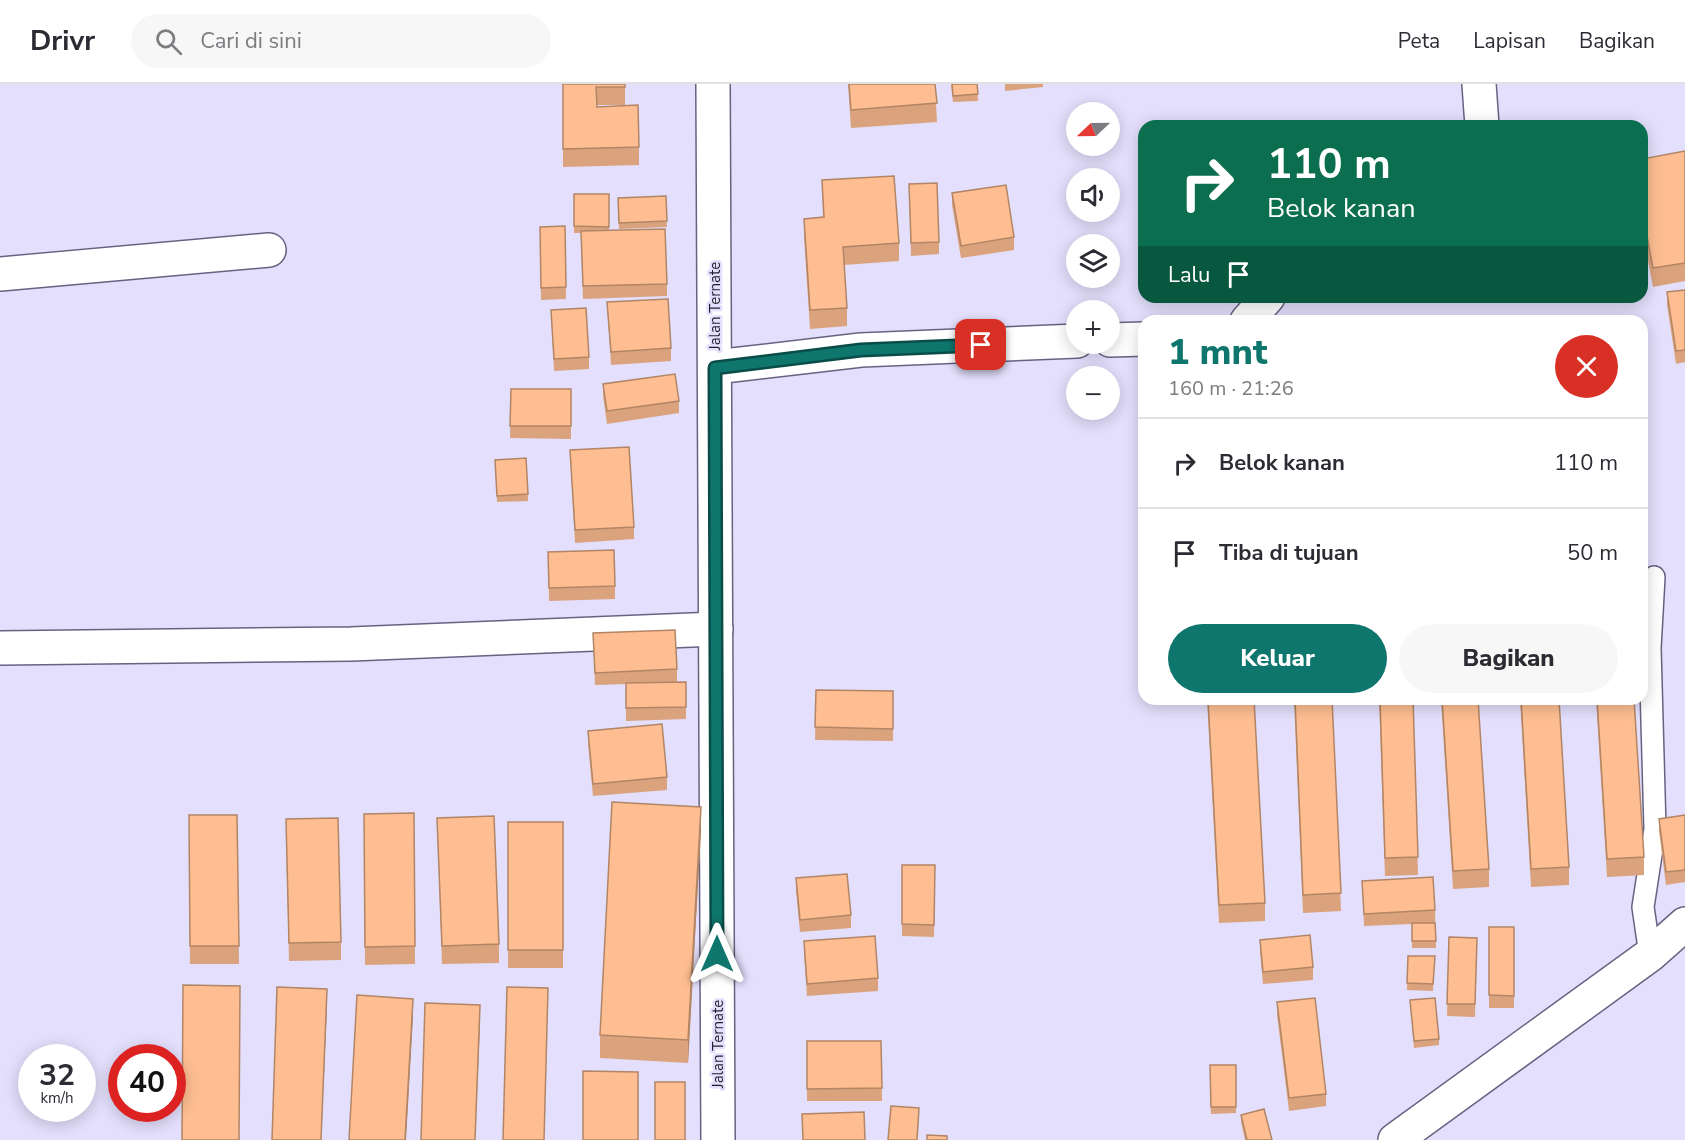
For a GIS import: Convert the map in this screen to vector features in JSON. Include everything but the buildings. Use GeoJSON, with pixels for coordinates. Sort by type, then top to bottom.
{"type":"FeatureCollection","features":[{"type":"Feature","properties":{"kind":"street","name":"Jalan Ternate"},"geometry":{"type":"LineString","coordinates":[[713,84],[718,1140]]}},
{"type":"Feature","properties":{"kind":"street"},"geometry":{"type":"LineString","coordinates":[[1479,84],[1482,120]]}},
{"type":"Feature","properties":{"kind":"street"},"geometry":{"type":"LineString","coordinates":[[0,274],[269,250]]}},
{"type":"Feature","properties":{"kind":"street"},"geometry":{"type":"LineString","coordinates":[[1252,315],[1263,303]]}},
{"type":"Feature","properties":{"kind":"street"},"geometry":{"type":"LineString","coordinates":[[1120,340],[1138,339]]}},
{"type":"Feature","properties":{"kind":"street"},"geometry":{"type":"LineString","coordinates":[[715,368],[861,350],[1066,341]]}},
{"type":"Feature","properties":{"kind":"street"},"geometry":{"type":"LineString","coordinates":[[0,648],[351,644],[716,629]]}},
{"type":"Feature","properties":{"kind":"street"},"geometry":{"type":"LineString","coordinates":[[1395,1140],[1650,955],[1685,924]]}},
{"type":"Feature","properties":{"kind":"lane"},"geometry":{"type":"LineString","coordinates":[[1650,955],[1643,907],[1648,861],[1655,829],[1650,648],[1654,577]]}},
{"type":"Feature","properties":{"kind":"route"},"geometry":{"type":"LineString","coordinates":[[717,954],[715,368],[861,350],[981,345]]}}]}
